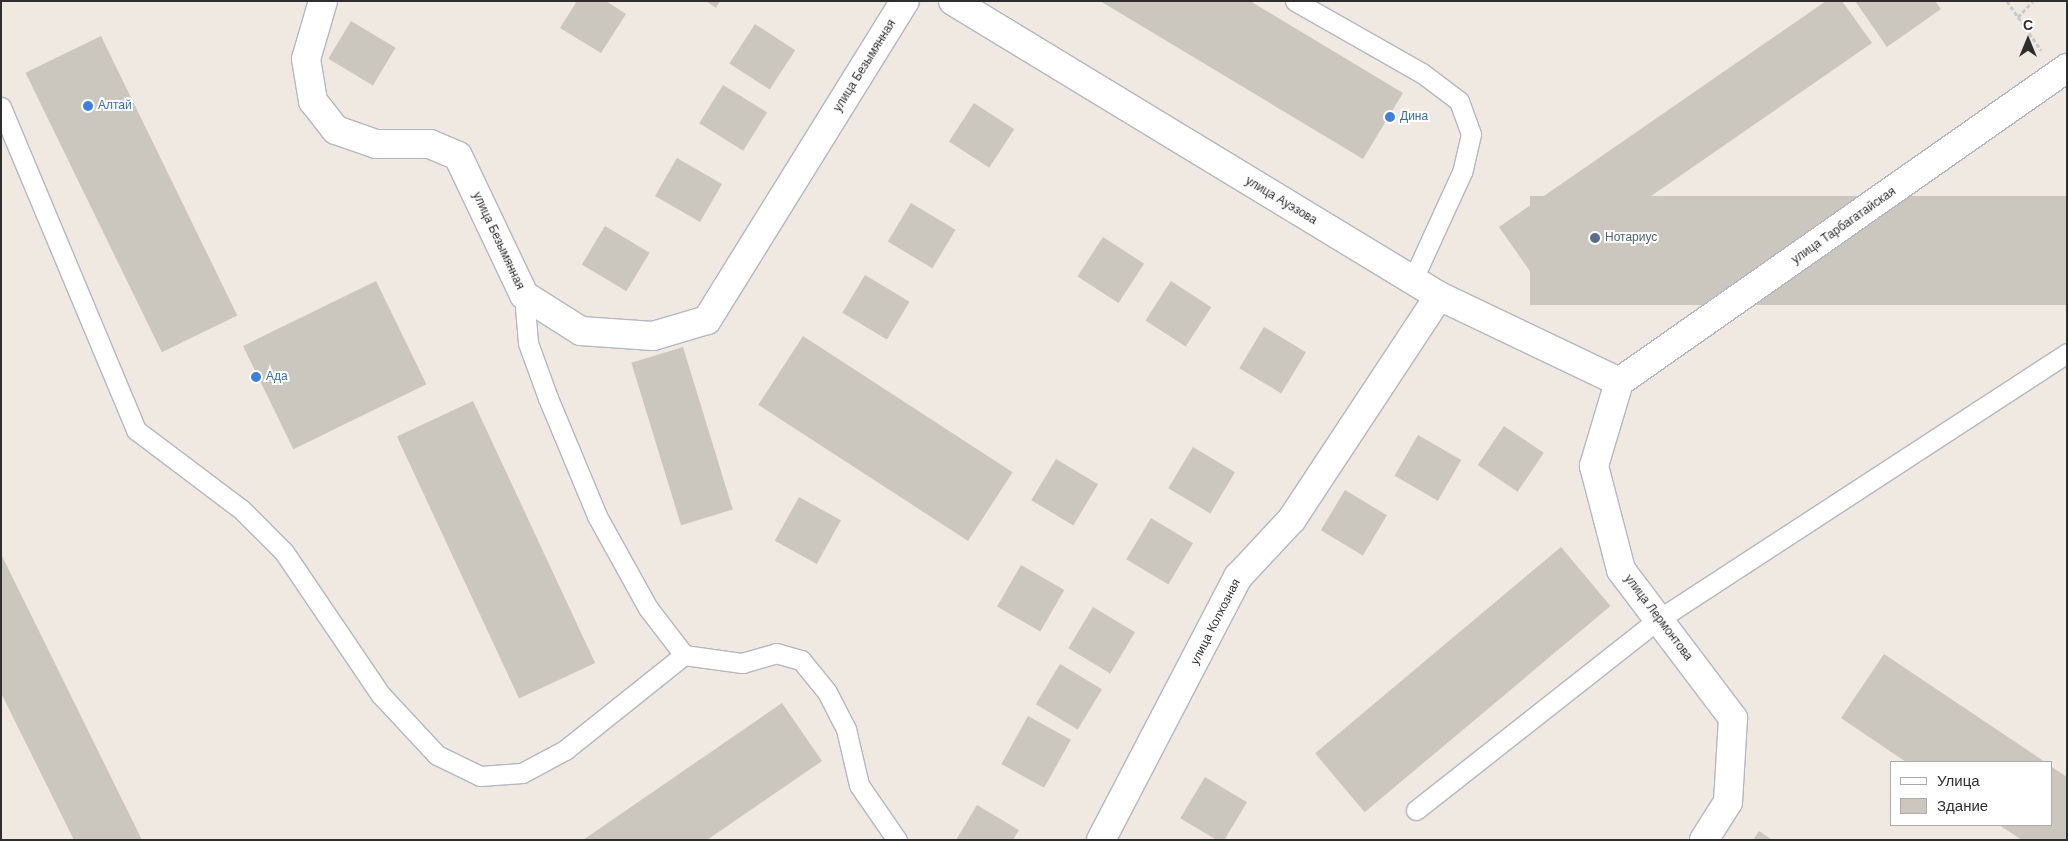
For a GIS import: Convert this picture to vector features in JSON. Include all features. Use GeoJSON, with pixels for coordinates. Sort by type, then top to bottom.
{"type":"FeatureCollection","features":[{"type":"Feature","properties":{"kind":"street","name":"улица Безымянная"},"geometry":{"type":"LineString","coordinates":[[323,1],[306,59],[313,101],[336,130],[376,144],[430,144],[458,156],[524,295],[581,331],[653,336],[707,320],[905,1]]}},
{"type":"Feature","properties":{"kind":"street","name":"улица Ауэзова"},"geometry":{"type":"LineString","coordinates":[[953,1],[1438,296],[1619,382]]}},
{"type":"Feature","properties":{"kind":"street","name":"улица Тарбагатайская"},"geometry":{"type":"LineString","coordinates":[[1619,382],[2063,72]]}},
{"type":"Feature","properties":{"kind":"street","name":"улица Колхозная"},"geometry":{"type":"LineString","coordinates":[[1102,840],[1238,577],[1292,519],[1438,296]]}},
{"type":"Feature","properties":{"kind":"street","name":"улица Лермонтова"},"geometry":{"type":"LineString","coordinates":[[1619,382],[1594,466],[1621,570],[1733,718],[1728,802],[1704,840]]}},
{"type":"Feature","properties":{"kind":"lane"},"geometry":{"type":"LineString","coordinates":[[1295,1],[1422,73],[1460,101],[1471,134],[1462,172],[1412,280]]}},
{"type":"Feature","properties":{"kind":"lane"},"geometry":{"type":"LineString","coordinates":[[1,107],[136,430],[241,509],[284,552],[381,695],[437,755],[480,776],[522,773],[565,750],[684,655],[742,662],[776,653],[801,660],[827,692],[846,729],[859,785],[897,840]]}},
{"type":"Feature","properties":{"kind":"lane"},"geometry":{"type":"LineString","coordinates":[[524,295],[528,343],[598,516],[648,608],[684,655]]}},
{"type":"Feature","properties":{"kind":"lane"},"geometry":{"type":"LineString","coordinates":[[1416,810],[1659,619],[2067,353]]}},
{"type":"Feature","properties":{"kind":"path"},"geometry":{"type":"LineString","coordinates":[[2007,1],[2063,72]]}},
{"type":"Feature","properties":{"kind":"path"},"geometry":{"type":"LineString","coordinates":[[2018,17],[2033,1]]}},
{"type":"Feature","properties":{"kind":"building"},"geometry":{"type":"Polygon","coordinates":[[[577,1],[606,1],[626,14],[601,53],[560,28],[577,1]]]}},
{"type":"Feature","properties":{"kind":"building"},"geometry":{"type":"Polygon","coordinates":[[[706,1],[720,1],[716,8],[706,1]]]}},
{"type":"Feature","properties":{"kind":"building"},"geometry":{"type":"Polygon","coordinates":[[[1100,1],[1250,1],[1403,93],[1363,159],[1100,1]]]}},
{"type":"Feature","properties":{"kind":"building"},"geometry":{"type":"Polygon","coordinates":[[[1826,1],[1842,1],[1872,43],[1534,277],[1499,227],[1826,1]]]}},
{"type":"Feature","properties":{"kind":"building"},"geometry":{"type":"Polygon","coordinates":[[[1855,1],[1935,1],[1941,9],[1887,47],[1855,1]]]}},
{"type":"Feature","properties":{"kind":"building"},"geometry":{"type":"Polygon","coordinates":[[[351,21],[396,48],[373,85],[328,59],[351,21]]]}},
{"type":"Feature","properties":{"kind":"building"},"geometry":{"type":"Polygon","coordinates":[[[755,24],[795,50],[770,90],[729,63],[755,24]]]}},
{"type":"Feature","properties":{"kind":"building"},"geometry":{"type":"Polygon","coordinates":[[[101,36],[237,316],[162,352],[26,73],[101,36]]]}},
{"type":"Feature","properties":{"kind":"building"},"geometry":{"type":"Polygon","coordinates":[[[723,85],[767,113],[743,151],[699,123],[723,85]]]}},
{"type":"Feature","properties":{"kind":"building"},"geometry":{"type":"Polygon","coordinates":[[[974,103],[1014,129],[989,168],[949,142],[974,103]]]}},
{"type":"Feature","properties":{"kind":"building"},"geometry":{"type":"Polygon","coordinates":[[[677,158],[722,184],[700,222],[655,196],[677,158]]]}},
{"type":"Feature","properties":{"kind":"building"},"geometry":{"type":"Polygon","coordinates":[[[1530,196],[2067,196],[2067,305],[1530,305],[1530,196]]]}},
{"type":"Feature","properties":{"kind":"building"},"geometry":{"type":"Polygon","coordinates":[[[911,203],[956,230],[932,268],[888,242],[911,203]]]}},
{"type":"Feature","properties":{"kind":"building"},"geometry":{"type":"Polygon","coordinates":[[[605,226],[650,253],[626,291],[582,265],[605,226]]]}},
{"type":"Feature","properties":{"kind":"building"},"geometry":{"type":"Polygon","coordinates":[[[1103,237],[1144,264],[1118,303],[1077,276],[1103,237]]]}},
{"type":"Feature","properties":{"kind":"building"},"geometry":{"type":"Polygon","coordinates":[[[865,275],[910,302],[887,339],[842,313],[865,275]]]}},
{"type":"Feature","properties":{"kind":"building"},"geometry":{"type":"Polygon","coordinates":[[[376,281],[426,384],[293,449],[243,346],[376,281]]]}},
{"type":"Feature","properties":{"kind":"building"},"geometry":{"type":"Polygon","coordinates":[[[1171,281],[1211,307],[1186,347],[1145,320],[1171,281]]]}},
{"type":"Feature","properties":{"kind":"building"},"geometry":{"type":"Polygon","coordinates":[[[1264,327],[1306,352],[1281,393],[1239,368],[1264,327]]]}},
{"type":"Feature","properties":{"kind":"building"},"geometry":{"type":"Polygon","coordinates":[[[803,336],[1013,472],[968,541],[758,405],[803,336]]]}},
{"type":"Feature","properties":{"kind":"building"},"geometry":{"type":"Polygon","coordinates":[[[683,347],[733,510],[681,525],[631,363],[683,347]]]}},
{"type":"Feature","properties":{"kind":"building"},"geometry":{"type":"Polygon","coordinates":[[[473,401],[595,663],[519,698],[397,436],[473,401]]]}},
{"type":"Feature","properties":{"kind":"building"},"geometry":{"type":"Polygon","coordinates":[[[1504,426],[1544,453],[1518,492],[1478,465],[1504,426]]]}},
{"type":"Feature","properties":{"kind":"building"},"geometry":{"type":"Polygon","coordinates":[[[1418,435],[1461,460],[1438,501],[1394,476],[1418,435]]]}},
{"type":"Feature","properties":{"kind":"building"},"geometry":{"type":"Polygon","coordinates":[[[1193,447],[1235,472],[1210,513],[1168,488],[1193,447]]]}},
{"type":"Feature","properties":{"kind":"building"},"geometry":{"type":"Polygon","coordinates":[[[1056,459],[1098,484],[1073,525],[1031,500],[1056,459]]]}},
{"type":"Feature","properties":{"kind":"building"},"geometry":{"type":"Polygon","coordinates":[[[1345,490],[1387,515],[1363,556],[1321,530],[1345,490]]]}},
{"type":"Feature","properties":{"kind":"building"},"geometry":{"type":"Polygon","coordinates":[[[799,497],[841,520],[817,564],[775,541],[799,497]]]}},
{"type":"Feature","properties":{"kind":"building"},"geometry":{"type":"Polygon","coordinates":[[[1151,518],[1193,543],[1168,584],[1126,559],[1151,518]]]}},
{"type":"Feature","properties":{"kind":"building"},"geometry":{"type":"Polygon","coordinates":[[[1561,547],[1610,606],[1365,812],[1315,753],[1561,547]]]}},
{"type":"Feature","properties":{"kind":"building"},"geometry":{"type":"Polygon","coordinates":[[[1,554],[142,840],[74,840],[1,693],[1,554]]]}},
{"type":"Feature","properties":{"kind":"building"},"geometry":{"type":"Polygon","coordinates":[[[1021,565],[1064,590],[1040,632],[997,607],[1021,565]]]}},
{"type":"Feature","properties":{"kind":"building"},"geometry":{"type":"Polygon","coordinates":[[[1093,607],[1135,632],[1110,673],[1068,648],[1093,607]]]}},
{"type":"Feature","properties":{"kind":"building"},"geometry":{"type":"Polygon","coordinates":[[[1884,654],[2044,761],[1905,761],[1841,718],[1884,654]]]}},
{"type":"Feature","properties":{"kind":"building"},"geometry":{"type":"Polygon","coordinates":[[[1060,664],[1102,689],[1078,730],[1036,704],[1060,664]]]}},
{"type":"Feature","properties":{"kind":"building"},"geometry":{"type":"Polygon","coordinates":[[[782,703],[822,761],[707,840],[583,840],[782,703]]]}},
{"type":"Feature","properties":{"kind":"building"},"geometry":{"type":"Polygon","coordinates":[[[1028,716],[1071,740],[1044,788],[1001,764],[1028,716]]]}},
{"type":"Feature","properties":{"kind":"building"},"geometry":{"type":"Polygon","coordinates":[[[2053,768],[2067,777],[2067,840],[2022,840],[2001,826],[2053,826],[2053,768]]]}},
{"type":"Feature","properties":{"kind":"building"},"geometry":{"type":"Polygon","coordinates":[[[1205,777],[1247,802],[1224,840],[1217,840],[1180,818],[1205,777]]]}},
{"type":"Feature","properties":{"kind":"building"},"geometry":{"type":"Polygon","coordinates":[[[977,805],[1019,830],[1013,840],[956,840],[977,805]]]}},
{"type":"Feature","properties":{"kind":"building"},"geometry":{"type":"Polygon","coordinates":[[[1759,831],[1772,840],[1753,840],[1759,831]]]}},
{"type":"Feature","properties":{"kind":"place","name":"Алтай"},"geometry":{"type":"Point","coordinates":[88,106]}},
{"type":"Feature","properties":{"kind":"place","name":"Дина"},"geometry":{"type":"Point","coordinates":[1390,117]}},
{"type":"Feature","properties":{"kind":"place","name":"Нотариус"},"geometry":{"type":"Point","coordinates":[1595,238]}},
{"type":"Feature","properties":{"kind":"place","name":"Ада"},"geometry":{"type":"Point","coordinates":[256,377]}}]}
